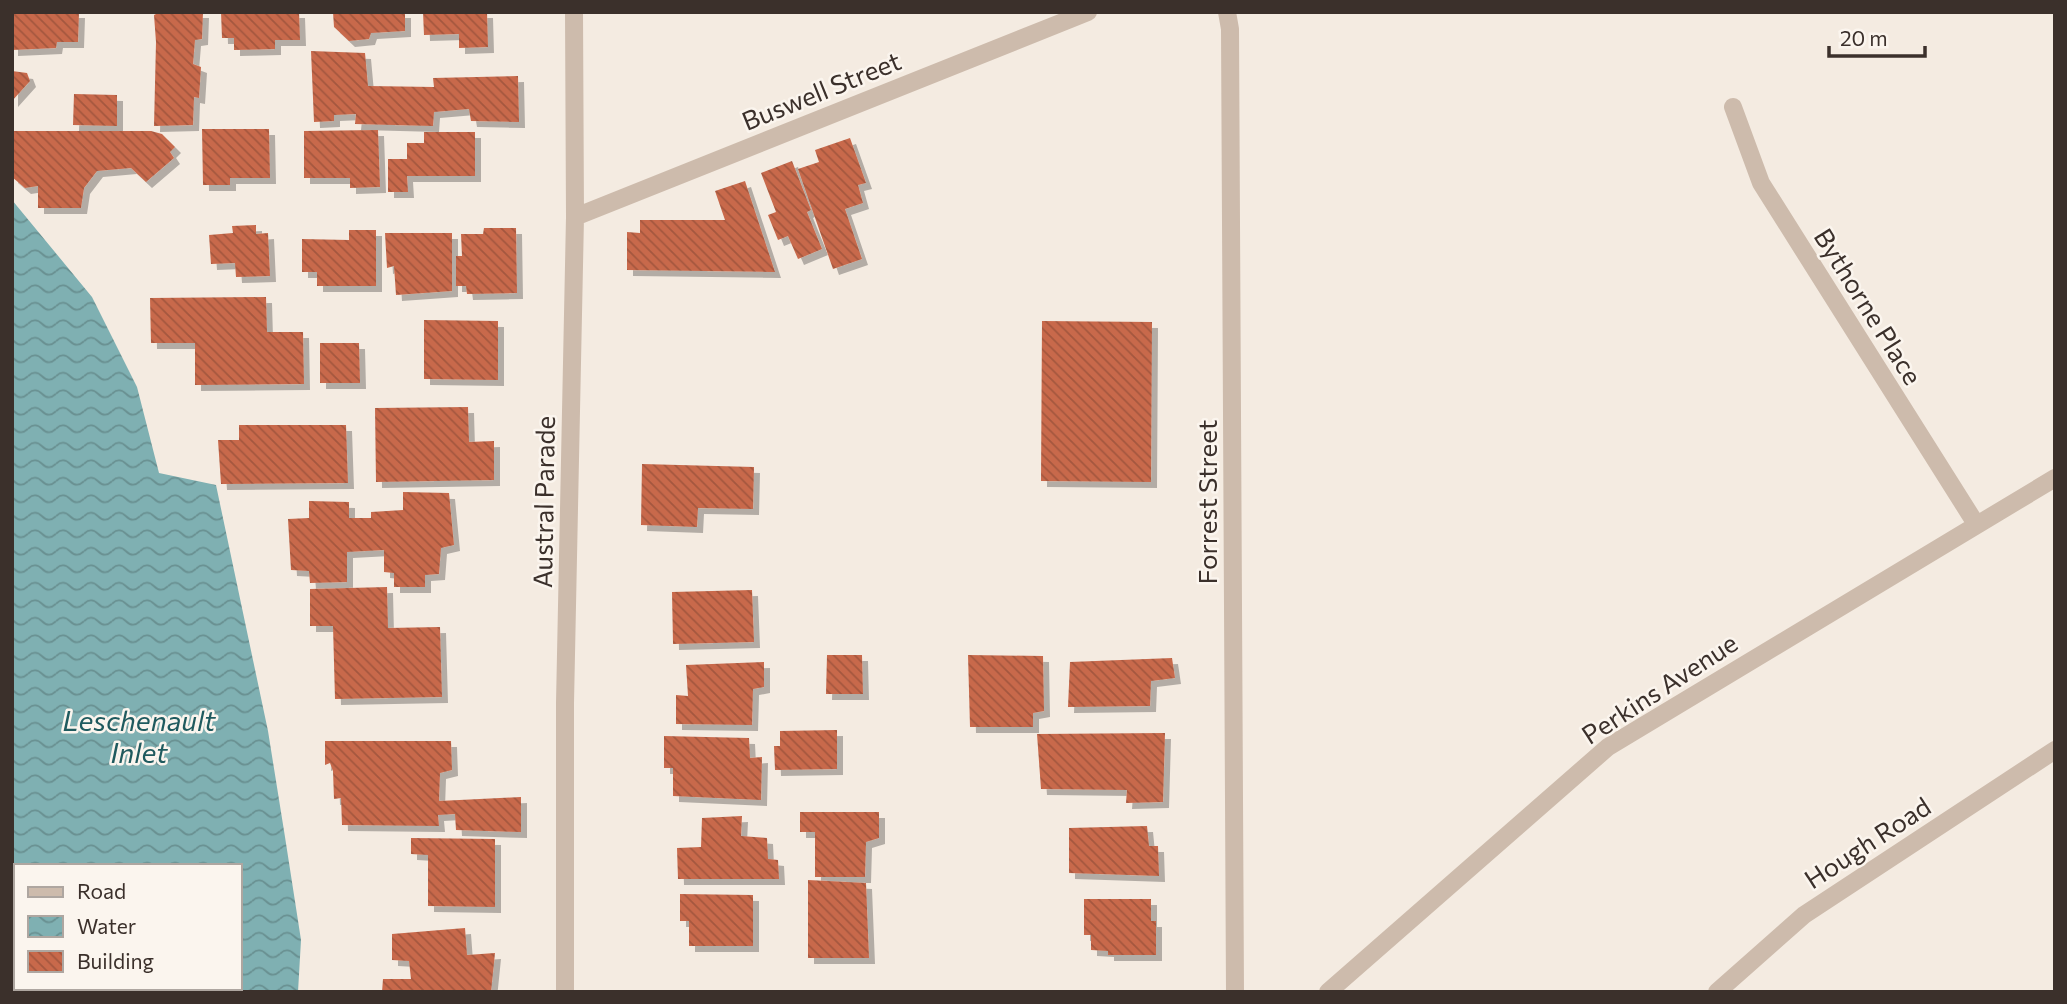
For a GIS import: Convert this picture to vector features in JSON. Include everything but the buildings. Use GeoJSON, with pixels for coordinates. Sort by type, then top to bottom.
{"type":"FeatureCollection","features":[{"type":"Feature","properties":{"kind":"street","name":"Austral Parade"},"geometry":{"type":"LineString","coordinates":[[565,992],[565,703],[575,217],[574,12]]}},
{"type":"Feature","properties":{"kind":"street","name":"Buswell Street"},"geometry":{"type":"LineString","coordinates":[[575,217],[1088,12]]}},
{"type":"Feature","properties":{"kind":"street","name":"Forrest Street"},"geometry":{"type":"LineString","coordinates":[[1227,12],[1230,29],[1235,992]]}},
{"type":"Feature","properties":{"kind":"street","name":"Bythorne Place"},"geometry":{"type":"LineString","coordinates":[[1733,107],[1761,183],[1976,524]]}},
{"type":"Feature","properties":{"kind":"street","name":"Perkins Avenue"},"geometry":{"type":"LineString","coordinates":[[1328,992],[1608,747],[2055,478]]}},
{"type":"Feature","properties":{"kind":"street","name":"Hough Road"},"geometry":{"type":"LineString","coordinates":[[1717,992],[1804,915],[2055,750]]}},
{"type":"Feature","properties":{"kind":"water","name":"Leschenault Inlet"},"geometry":{"type":"Polygon","coordinates":[[[12,200],[92,297],[137,387],[159,473],[216,485],[268,731],[301,940],[298,992],[12,992],[12,200]]]}}]}
